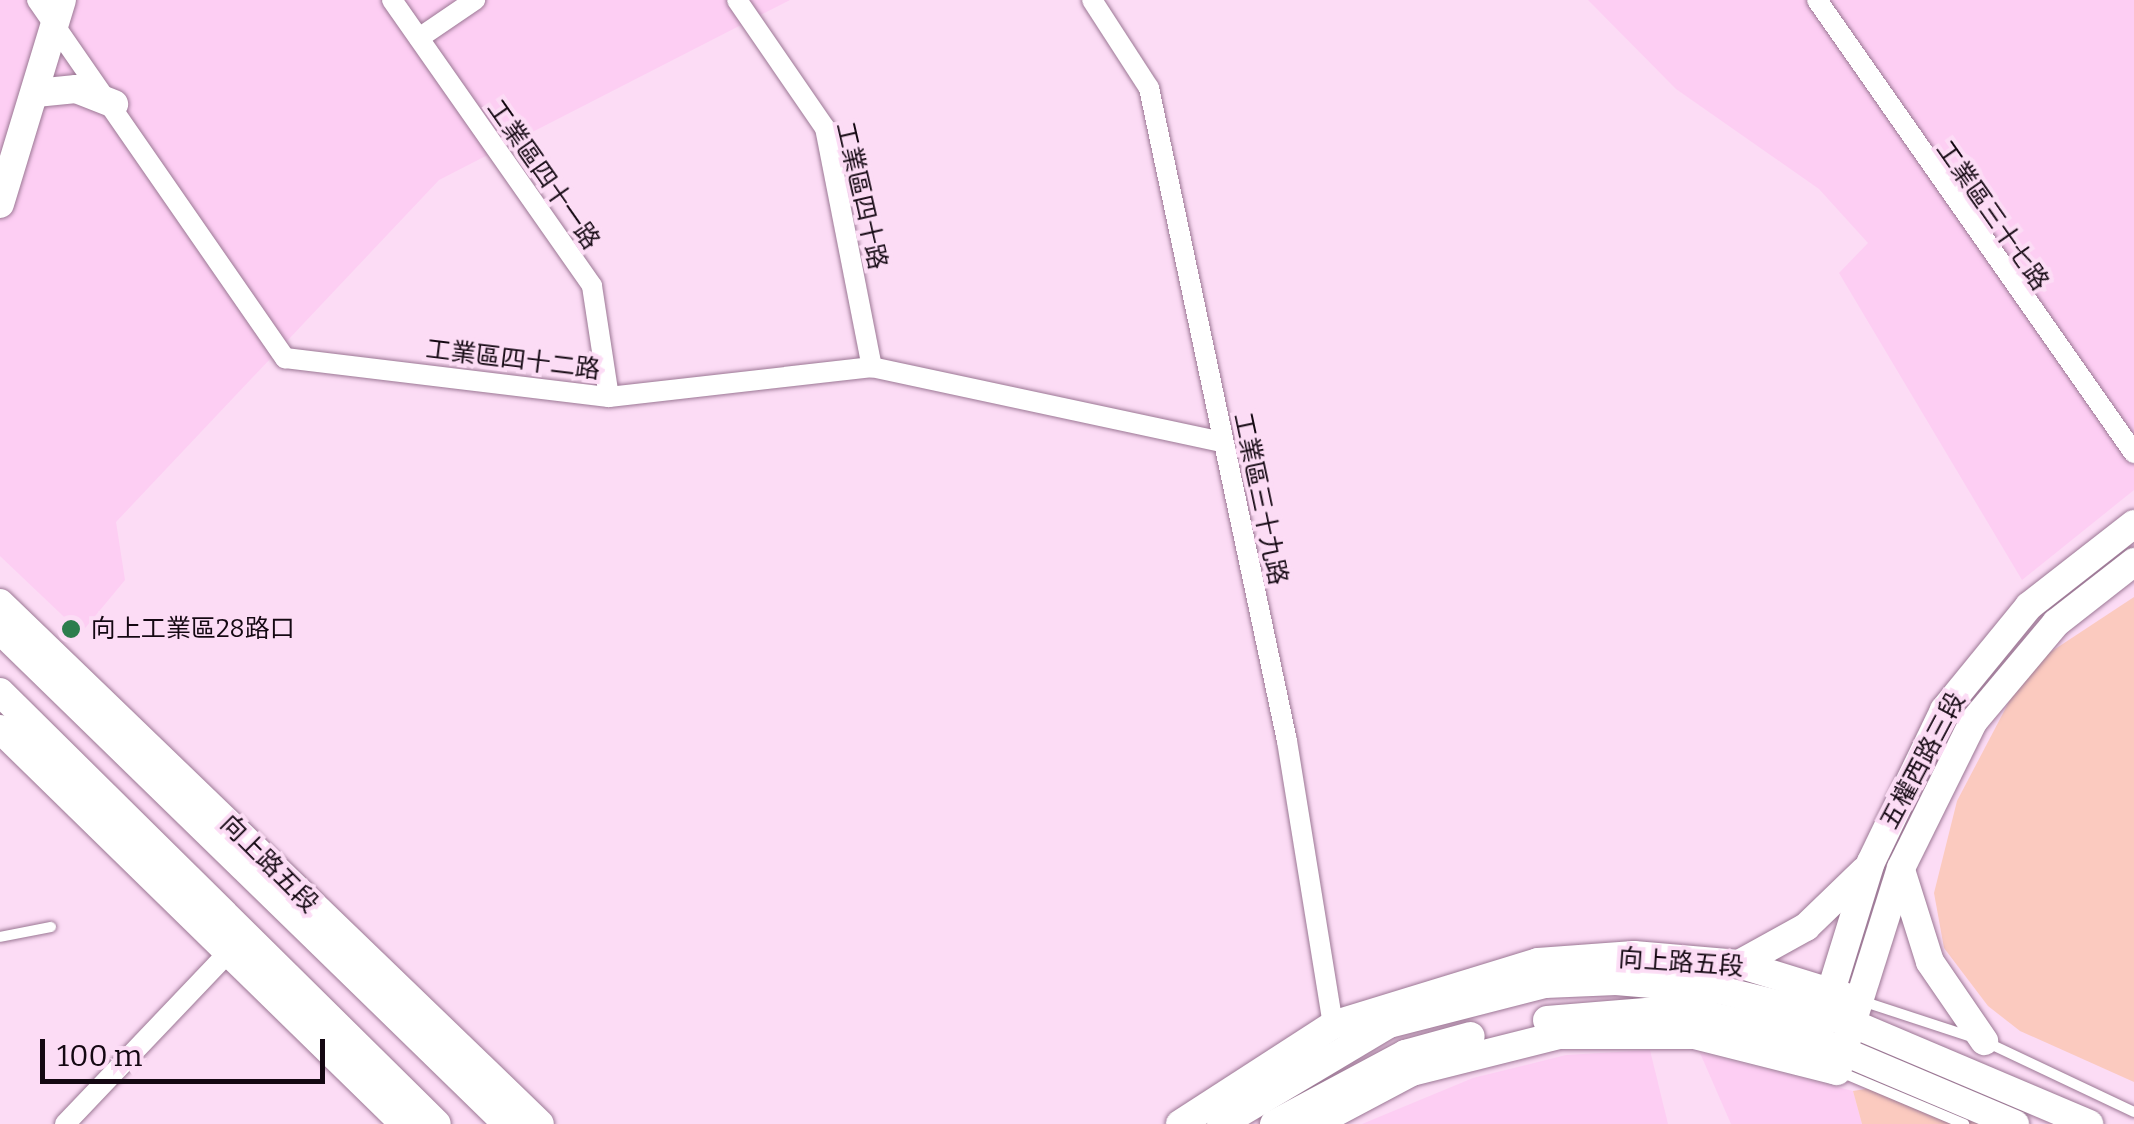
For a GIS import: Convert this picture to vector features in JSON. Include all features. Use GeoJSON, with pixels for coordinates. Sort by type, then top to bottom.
{"type":"FeatureCollection","features":[{"type":"Feature","properties":{"kind":"main road"},"geometry":{"type":"LineString","coordinates":[[0,204],[59,12]]}},
{"type":"Feature","properties":{"kind":"main road"},"geometry":{"type":"LineString","coordinates":[[36,93],[76,90],[114,104]]}},
{"type":"Feature","properties":{"kind":"main road","name":"五權西路三段"},"geometry":{"type":"LineString","coordinates":[[1834,1031],[1872,862],[1944,710],[1992,646],[2134,524]]}},
{"type":"Feature","properties":{"kind":"main road","name":"五權西路三段"},"geometry":{"type":"LineString","coordinates":[[1834,1031],[1934,793],[2004,681],[2056,623],[2134,562]]}},
{"type":"Feature","properties":{"kind":"main road","name":"向上路五段"},"geometry":{"type":"LineString","coordinates":[[4,624],[507,1124]]}},
{"type":"Feature","properties":{"kind":"main road","name":"向上路五段"},"geometry":{"type":"LineString","coordinates":[[4,624],[540,1124]]}},
{"type":"Feature","properties":{"kind":"main road"},"geometry":{"type":"LineString","coordinates":[[0,692],[437,1124]]}},
{"type":"Feature","properties":{"kind":"main road"},"geometry":{"type":"LineString","coordinates":[[0,729],[404,1124]]}},
{"type":"Feature","properties":{"kind":"main road"},"geometry":{"type":"LineString","coordinates":[[1740,964],[1806,928],[1872,862]]}},
{"type":"Feature","properties":{"kind":"main road"},"geometry":{"type":"LineString","coordinates":[[1901,868],[1930,962],[1984,1041]]}},
{"type":"Feature","properties":{"kind":"main road","name":"向上路五段"},"geometry":{"type":"LineString","coordinates":[[1180,1124],[1333,1024],[1538,962],[1634,955],[1740,964],[1834,1031],[2015,1124]]}},
{"type":"Feature","properties":{"kind":"main road","name":"向上路五段"},"geometry":{"type":"LineString","coordinates":[[1221,1124],[1389,1024],[1545,984],[1720,990],[2089,1124]]}},
{"type":"Feature","properties":{"kind":"main road","name":"向上路五段"},"geometry":{"type":"LineString","coordinates":[[1274,1124],[1405,1054],[1558,1018],[1680,1009],[1834,1031]]}},
{"type":"Feature","properties":{"kind":"main road","name":"向上路五段"},"geometry":{"type":"LineString","coordinates":[[1314,1124],[1412,1072],[1559,1035],[1834,1031]]}},
{"type":"Feature","properties":{"kind":"street","name":"工業區四十二路"},"geometry":{"type":"LineString","coordinates":[[37,0],[59,12],[114,104],[285,358],[609,397],[872,367],[1222,442]]}},
{"type":"Feature","properties":{"kind":"street","name":"工業區四十一路"},"geometry":{"type":"LineString","coordinates":[[392,0],[592,286],[609,397]]}},
{"type":"Feature","properties":{"kind":"street"},"geometry":{"type":"LineString","coordinates":[[418,38],[475,0]]}},
{"type":"Feature","properties":{"kind":"street","name":"工業區四十路"},"geometry":{"type":"LineString","coordinates":[[737,0],[825,128],[872,367]]}},
{"type":"Feature","properties":{"kind":"street","name":"工業區三十九路"},"geometry":{"type":"LineString","coordinates":[[1092,0],[1149,88],[1286,741],[1333,1024]]}},
{"type":"Feature","properties":{"kind":"street","name":"工業區三十七路"},"geometry":{"type":"LineString","coordinates":[[1817,0],[2134,453]]}},
{"type":"Feature","properties":{"kind":"street"},"geometry":{"type":"LineString","coordinates":[[65,1124],[229,952]]}},
{"type":"Feature","properties":{"kind":"lane"},"geometry":{"type":"LineString","coordinates":[[0,937],[50,928]]}},
{"type":"Feature","properties":{"kind":"lane","name":"向上路五段"},"geometry":{"type":"LineString","coordinates":[[1834,1031],[1984,1041],[2134,1112]]}},
{"type":"Feature","properties":{"kind":"lane","name":"向上路五段"},"geometry":{"type":"LineString","coordinates":[[1834,1031],[1964,1124]]}},
{"type":"Feature","properties":{"kind":"shaded area"},"geometry":{"type":"Polygon","coordinates":[[[0,0],[790,0],[439,180],[116,522],[125,580],[81,633],[0,556],[0,0]]]}},
{"type":"Feature","properties":{"kind":"shaded area"},"geometry":{"type":"Polygon","coordinates":[[[1588,0],[2134,0],[2134,490],[2022,580],[1839,273],[1868,243],[1819,189],[1676,89],[1588,0]]]}},
{"type":"Feature","properties":{"kind":"shaded area"},"geometry":{"type":"Polygon","coordinates":[[[2134,597],[2134,1082],[2020,1031],[1988,1006],[1944,948],[1934,893],[1957,801],[2011,698],[2049,653],[2134,597]]]}},
{"type":"Feature","properties":{"kind":"shaded area"},"geometry":{"type":"Polygon","coordinates":[[[1650,1050],[1668,1124],[1362,1124],[1473,1078],[1566,1055],[1650,1050]]]}},
{"type":"Feature","properties":{"kind":"shaded area"},"geometry":{"type":"Polygon","coordinates":[[[1700,1053],[1853,1091],[1862,1124],[1731,1124],[1700,1053]]]}},
{"type":"Feature","properties":{"kind":"shaded area"},"geometry":{"type":"Polygon","coordinates":[[[1889,1085],[1979,1124],[1862,1124],[1853,1091],[1889,1085]]]}},
{"type":"Feature","properties":{"kind":"place","name":"向上工業區28路口"},"geometry":{"type":"Point","coordinates":[71,629]}}]}
